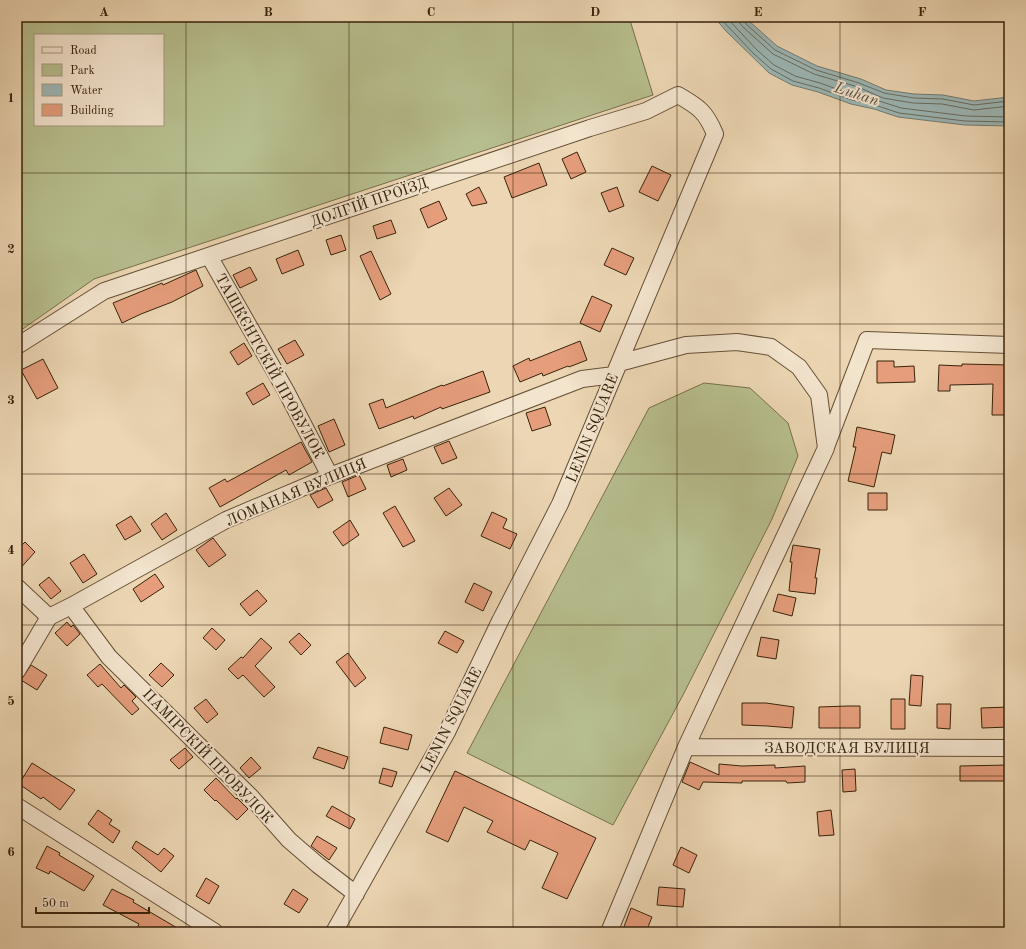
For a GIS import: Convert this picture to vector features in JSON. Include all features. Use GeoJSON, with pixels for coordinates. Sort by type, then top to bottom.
{"type":"FeatureCollection","features":[{"type":"Feature","properties":{"kind":"street","name":"ДОЛГІЙ ПРОЇЗД"},"geometry":{"type":"LineString","coordinates":[[17,346],[104,291],[590,128],[646,111],[678,95],[698,106],[709,120],[715,134],[616,369]]}},
{"type":"Feature","properties":{"kind":"street","name":"ТАШКЄНТСКІЙ ПРОВУЛОК"},"geometry":{"type":"LineString","coordinates":[[209,256],[286,391],[330,476]]}},
{"type":"Feature","properties":{"kind":"street"},"geometry":{"type":"LineString","coordinates":[[609,932],[686,747],[826,448],[867,340],[1009,345]]}},
{"type":"Feature","properties":{"kind":"street","name":"LENIN SQUARE"},"geometry":{"type":"LineString","coordinates":[[334,932],[447,732],[500,621],[560,504],[616,369],[686,345],[737,342],[771,347],[799,368],[819,395],[826,448]]}},
{"type":"Feature","properties":{"kind":"street","name":"ЛОМАНАЯ ВУЛИЦЯ"},"geometry":{"type":"LineString","coordinates":[[49,617],[226,520],[330,476],[582,379],[616,369]]}},
{"type":"Feature","properties":{"kind":"street"},"geometry":{"type":"LineString","coordinates":[[17,587],[49,617],[17,671]]}},
{"type":"Feature","properties":{"kind":"street","name":"ПАМІРСКІЙ ПРОВУЛОК"},"geometry":{"type":"LineString","coordinates":[[71,606],[109,657],[251,797],[289,840],[318,866],[356,894]]}},
{"type":"Feature","properties":{"kind":"street","name":"ЗАВОДСКАЯ ВУЛИЦЯ"},"geometry":{"type":"LineString","coordinates":[[686,747],[1009,748]]}},
{"type":"Feature","properties":{"kind":"street"},"geometry":{"type":"LineString","coordinates":[[17,806],[215,932]]}},
{"type":"Feature","properties":{"kind":"green space"},"geometry":{"type":"Polygon","coordinates":[[[17,17],[629,17],[653,95],[94,279],[17,333],[17,17]]]}},
{"type":"Feature","properties":{"kind":"green space"},"geometry":{"type":"Polygon","coordinates":[[[704,383],[750,388],[788,423],[798,456],[772,519],[683,695],[613,825],[467,753],[649,408],[704,383]]]}},
{"type":"Feature","properties":{"kind":"water","name":"Luhan"},"geometry":{"type":"Polygon","coordinates":[[[714,17],[747,17],[749,21],[777,46],[817,66],[861,79],[886,90],[914,94],[943,95],[974,101],[1009,97],[1009,126],[965,125],[898,117],[792,85],[769,73],[726,31],[714,17]]]}},
{"type":"Feature","properties":{"kind":"building"},"geometry":{"type":"Polygon","coordinates":[[[577,152],[586,172],[571,179],[562,159],[577,152]]]}},
{"type":"Feature","properties":{"kind":"building"},"geometry":{"type":"Polygon","coordinates":[[[539,163],[547,185],[512,198],[504,177],[539,163]]]}},
{"type":"Feature","properties":{"kind":"building"},"geometry":{"type":"Polygon","coordinates":[[[652,166],[671,175],[658,201],[639,192],[652,166]]]}},
{"type":"Feature","properties":{"kind":"building"},"geometry":{"type":"Polygon","coordinates":[[[479,187],[487,203],[472,206],[466,194],[479,187]]]}},
{"type":"Feature","properties":{"kind":"building"},"geometry":{"type":"Polygon","coordinates":[[[617,187],[624,206],[609,212],[601,193],[617,187]]]}},
{"type":"Feature","properties":{"kind":"building"},"geometry":{"type":"Polygon","coordinates":[[[439,201],[447,219],[428,228],[420,209],[439,201]]]}},
{"type":"Feature","properties":{"kind":"building"},"geometry":{"type":"Polygon","coordinates":[[[391,220],[396,233],[377,239],[373,226],[391,220]]]}},
{"type":"Feature","properties":{"kind":"building"},"geometry":{"type":"Polygon","coordinates":[[[341,235],[346,250],[331,255],[326,240],[341,235]]]}},
{"type":"Feature","properties":{"kind":"building"},"geometry":{"type":"Polygon","coordinates":[[[612,248],[634,258],[626,275],[604,265],[612,248]]]}},
{"type":"Feature","properties":{"kind":"building"},"geometry":{"type":"Polygon","coordinates":[[[298,250],[304,265],[282,274],[276,259],[298,250]]]}},
{"type":"Feature","properties":{"kind":"building"},"geometry":{"type":"Polygon","coordinates":[[[371,251],[391,294],[380,300],[360,256],[371,251]]]}},
{"type":"Feature","properties":{"kind":"building"},"geometry":{"type":"Polygon","coordinates":[[[250,267],[257,280],[240,288],[233,275],[250,267]]]}},
{"type":"Feature","properties":{"kind":"building"},"geometry":{"type":"Polygon","coordinates":[[[196,270],[203,286],[172,302],[122,323],[113,303],[162,283],[163,285],[196,270]]]}},
{"type":"Feature","properties":{"kind":"building"},"geometry":{"type":"Polygon","coordinates":[[[592,296],[612,305],[600,332],[580,323],[592,296]]]}},
{"type":"Feature","properties":{"kind":"building"},"geometry":{"type":"Polygon","coordinates":[[[295,340],[304,355],[287,364],[278,349],[295,340]]]}},
{"type":"Feature","properties":{"kind":"building"},"geometry":{"type":"Polygon","coordinates":[[[580,341],[587,360],[543,376],[542,373],[520,382],[513,366],[529,358],[530,361],[580,341]]]}},
{"type":"Feature","properties":{"kind":"building"},"geometry":{"type":"Polygon","coordinates":[[[244,343],[252,356],[238,365],[230,352],[244,343]]]}},
{"type":"Feature","properties":{"kind":"building"},"geometry":{"type":"Polygon","coordinates":[[[43,359],[58,388],[37,399],[21,370],[43,359]]]}},
{"type":"Feature","properties":{"kind":"building"},"geometry":{"type":"Polygon","coordinates":[[[877,361],[894,361],[894,367],[914,366],[915,382],[877,383],[877,361]]]}},
{"type":"Feature","properties":{"kind":"building"},"geometry":{"type":"Polygon","coordinates":[[[962,364],[1009,365],[1009,415],[992,415],[993,384],[950,385],[950,391],[938,391],[939,365],[962,366],[962,364]]]}},
{"type":"Feature","properties":{"kind":"building"},"geometry":{"type":"Polygon","coordinates":[[[483,371],[490,392],[442,409],[441,407],[414,419],[413,416],[379,429],[369,404],[383,399],[386,408],[442,385],[443,386],[483,371]]]}},
{"type":"Feature","properties":{"kind":"building"},"geometry":{"type":"Polygon","coordinates":[[[263,383],[270,395],[253,405],[246,393],[263,383]]]}},
{"type":"Feature","properties":{"kind":"building"},"geometry":{"type":"Polygon","coordinates":[[[545,407],[551,425],[532,431],[526,413],[545,407]]]}},
{"type":"Feature","properties":{"kind":"building"},"geometry":{"type":"Polygon","coordinates":[[[334,419],[345,445],[329,452],[318,426],[334,419]]]}},
{"type":"Feature","properties":{"kind":"building"},"geometry":{"type":"Polygon","coordinates":[[[857,427],[895,435],[891,454],[882,452],[874,487],[848,481],[856,447],[853,447],[857,427]]]}},
{"type":"Feature","properties":{"kind":"building"},"geometry":{"type":"Polygon","coordinates":[[[449,441],[457,458],[442,464],[434,447],[449,441]]]}},
{"type":"Feature","properties":{"kind":"building"},"geometry":{"type":"Polygon","coordinates":[[[301,442],[312,462],[289,475],[286,470],[220,507],[209,488],[225,479],[227,482],[301,442]]]}},
{"type":"Feature","properties":{"kind":"building"},"geometry":{"type":"Polygon","coordinates":[[[403,459],[407,470],[391,477],[387,465],[403,459]]]}},
{"type":"Feature","properties":{"kind":"building"},"geometry":{"type":"Polygon","coordinates":[[[359,475],[366,489],[348,497],[342,482],[359,475]]]}},
{"type":"Feature","properties":{"kind":"building"},"geometry":{"type":"Polygon","coordinates":[[[326,488],[333,500],[318,508],[310,495],[326,488]]]}},
{"type":"Feature","properties":{"kind":"building"},"geometry":{"type":"Polygon","coordinates":[[[449,488],[462,505],[446,516],[434,498],[449,488]]]}},
{"type":"Feature","properties":{"kind":"building"},"geometry":{"type":"Polygon","coordinates":[[[868,493],[887,493],[887,510],[868,510],[868,493]]]}},
{"type":"Feature","properties":{"kind":"building"},"geometry":{"type":"Polygon","coordinates":[[[395,506],[415,541],[403,547],[383,513],[395,506]]]}},
{"type":"Feature","properties":{"kind":"building"},"geometry":{"type":"Polygon","coordinates":[[[492,512],[507,519],[503,528],[517,534],[510,549],[481,536],[492,512]]]}},
{"type":"Feature","properties":{"kind":"building"},"geometry":{"type":"Polygon","coordinates":[[[166,513],[177,530],[162,540],[151,524],[166,513]]]}},
{"type":"Feature","properties":{"kind":"building"},"geometry":{"type":"Polygon","coordinates":[[[131,516],[141,531],[125,540],[116,525],[131,516]]]}},
{"type":"Feature","properties":{"kind":"building"},"geometry":{"type":"Polygon","coordinates":[[[350,520],[359,535],[343,546],[333,532],[350,520]]]}},
{"type":"Feature","properties":{"kind":"building"},"geometry":{"type":"Polygon","coordinates":[[[213,538],[226,555],[209,567],[196,550],[213,538]]]}},
{"type":"Feature","properties":{"kind":"building"},"geometry":{"type":"Polygon","coordinates":[[[25,542],[35,552],[17,572],[17,550],[25,542]]]}},
{"type":"Feature","properties":{"kind":"building"},"geometry":{"type":"Polygon","coordinates":[[[793,545],[820,549],[815,578],[817,578],[815,594],[789,591],[792,562],[790,562],[793,545]]]}},
{"type":"Feature","properties":{"kind":"building"},"geometry":{"type":"Polygon","coordinates":[[[84,554],[97,574],[83,583],[70,563],[84,554]]]}},
{"type":"Feature","properties":{"kind":"building"},"geometry":{"type":"Polygon","coordinates":[[[155,574],[164,587],[141,602],[133,589],[155,574]]]}},
{"type":"Feature","properties":{"kind":"building"},"geometry":{"type":"Polygon","coordinates":[[[49,577],[61,591],[51,599],[39,585],[49,577]]]}},
{"type":"Feature","properties":{"kind":"building"},"geometry":{"type":"Polygon","coordinates":[[[474,583],[492,592],[483,611],[465,602],[474,583]]]}},
{"type":"Feature","properties":{"kind":"building"},"geometry":{"type":"Polygon","coordinates":[[[257,590],[267,601],[250,616],[240,604],[257,590]]]}},
{"type":"Feature","properties":{"kind":"building"},"geometry":{"type":"Polygon","coordinates":[[[778,594],[796,598],[792,616],[773,611],[778,594]]]}},
{"type":"Feature","properties":{"kind":"building"},"geometry":{"type":"Polygon","coordinates":[[[67,622],[71,627],[73,625],[80,634],[67,646],[55,633],[67,622]]]}},
{"type":"Feature","properties":{"kind":"building"},"geometry":{"type":"Polygon","coordinates":[[[212,628],[225,640],[216,650],[203,638],[212,628]]]}},
{"type":"Feature","properties":{"kind":"building"},"geometry":{"type":"Polygon","coordinates":[[[445,631],[464,641],[457,653],[438,643],[445,631]]]}},
{"type":"Feature","properties":{"kind":"building"},"geometry":{"type":"Polygon","coordinates":[[[299,633],[311,645],[301,655],[289,642],[299,633]]]}},
{"type":"Feature","properties":{"kind":"building"},"geometry":{"type":"Polygon","coordinates":[[[761,637],[779,640],[776,659],[757,656],[761,637]]]}},
{"type":"Feature","properties":{"kind":"building"},"geometry":{"type":"Polygon","coordinates":[[[261,638],[272,648],[255,666],[275,687],[264,697],[243,675],[238,679],[228,669],[241,657],[243,658],[261,638]]]}},
{"type":"Feature","properties":{"kind":"building"},"geometry":{"type":"Polygon","coordinates":[[[348,653],[366,678],[355,687],[336,662],[348,653]]]}},
{"type":"Feature","properties":{"kind":"building"},"geometry":{"type":"Polygon","coordinates":[[[161,663],[174,675],[162,687],[149,675],[161,663]]]}},
{"type":"Feature","properties":{"kind":"building"},"geometry":{"type":"Polygon","coordinates":[[[100,664],[121,688],[124,685],[136,697],[132,701],[139,709],[132,715],[102,684],[98,687],[87,675],[100,664]]]}},
{"type":"Feature","properties":{"kind":"building"},"geometry":{"type":"Polygon","coordinates":[[[31,665],[47,675],[37,690],[21,680],[31,665]]]}},
{"type":"Feature","properties":{"kind":"building"},"geometry":{"type":"Polygon","coordinates":[[[911,675],[923,676],[921,706],[909,705],[911,675]]]}},
{"type":"Feature","properties":{"kind":"building"},"geometry":{"type":"Polygon","coordinates":[[[206,699],[218,714],[207,723],[194,708],[206,699]]]}},
{"type":"Feature","properties":{"kind":"building"},"geometry":{"type":"Polygon","coordinates":[[[891,699],[905,699],[905,729],[891,729],[891,699]]]}},
{"type":"Feature","properties":{"kind":"building"},"geometry":{"type":"Polygon","coordinates":[[[742,703],[766,703],[794,707],[792,728],[742,725],[742,703]]]}},
{"type":"Feature","properties":{"kind":"building"},"geometry":{"type":"Polygon","coordinates":[[[937,704],[951,704],[950,729],[937,728],[937,704]]]}},
{"type":"Feature","properties":{"kind":"building"},"geometry":{"type":"Polygon","coordinates":[[[860,706],[860,728],[819,728],[819,707],[860,706]]]}},
{"type":"Feature","properties":{"kind":"building"},"geometry":{"type":"Polygon","coordinates":[[[1009,707],[1009,727],[982,728],[981,708],[1009,707]]]}},
{"type":"Feature","properties":{"kind":"building"},"geometry":{"type":"Polygon","coordinates":[[[384,727],[412,735],[408,750],[380,743],[384,727]]]}},
{"type":"Feature","properties":{"kind":"building"},"geometry":{"type":"Polygon","coordinates":[[[318,747],[348,757],[344,769],[313,758],[318,747]]]}},
{"type":"Feature","properties":{"kind":"building"},"geometry":{"type":"Polygon","coordinates":[[[185,748],[193,757],[179,769],[170,760],[185,748]]]}},
{"type":"Feature","properties":{"kind":"building"},"geometry":{"type":"Polygon","coordinates":[[[251,757],[261,768],[249,778],[240,768],[251,757]]]}},
{"type":"Feature","properties":{"kind":"building"},"geometry":{"type":"Polygon","coordinates":[[[690,762],[719,775],[719,764],[742,766],[775,765],[775,768],[805,766],[805,782],[703,782],[699,790],[682,782],[690,762]]]}},
{"type":"Feature","properties":{"kind":"building"},"geometry":{"type":"Polygon","coordinates":[[[32,763],[75,790],[60,810],[43,797],[41,799],[19,784],[32,763]]]}},
{"type":"Feature","properties":{"kind":"building"},"geometry":{"type":"Polygon","coordinates":[[[1009,765],[1009,781],[960,781],[960,766],[1009,765]]]}},
{"type":"Feature","properties":{"kind":"building"},"geometry":{"type":"Polygon","coordinates":[[[383,768],[397,772],[392,787],[379,783],[383,768]]]}},
{"type":"Feature","properties":{"kind":"building"},"geometry":{"type":"Polygon","coordinates":[[[855,769],[856,791],[843,792],[842,770],[855,769]]]}},
{"type":"Feature","properties":{"kind":"building"},"geometry":{"type":"Polygon","coordinates":[[[455,771],[596,838],[567,899],[542,888],[558,853],[530,840],[525,850],[487,832],[493,821],[464,807],[448,842],[426,832],[455,771]]]}},
{"type":"Feature","properties":{"kind":"building"},"geometry":{"type":"Polygon","coordinates":[[[216,778],[248,809],[237,820],[204,790],[216,778]]]}},
{"type":"Feature","properties":{"kind":"building"},"geometry":{"type":"Polygon","coordinates":[[[332,806],[355,819],[350,829],[326,816],[332,806]]]}},
{"type":"Feature","properties":{"kind":"building"},"geometry":{"type":"Polygon","coordinates":[[[98,810],[112,820],[109,824],[120,831],[113,843],[88,824],[98,810]]]}},
{"type":"Feature","properties":{"kind":"building"},"geometry":{"type":"Polygon","coordinates":[[[831,810],[834,835],[819,836],[817,812],[831,810]]]}},
{"type":"Feature","properties":{"kind":"building"},"geometry":{"type":"Polygon","coordinates":[[[317,836],[337,848],[329,860],[311,846],[317,836]]]}},
{"type":"Feature","properties":{"kind":"building"},"geometry":{"type":"Polygon","coordinates":[[[136,841],[158,855],[164,848],[174,856],[161,872],[132,848],[136,841]]]}},
{"type":"Feature","properties":{"kind":"building"},"geometry":{"type":"Polygon","coordinates":[[[47,846],[94,876],[84,891],[50,871],[49,874],[36,868],[47,846]]]}},
{"type":"Feature","properties":{"kind":"building"},"geometry":{"type":"Polygon","coordinates":[[[681,847],[697,855],[689,873],[673,865],[681,847]]]}},
{"type":"Feature","properties":{"kind":"building"},"geometry":{"type":"Polygon","coordinates":[[[206,878],[219,886],[209,904],[196,896],[206,878]]]}},
{"type":"Feature","properties":{"kind":"building"},"geometry":{"type":"Polygon","coordinates":[[[659,887],[685,889],[683,907],[657,905],[659,887]]]}},
{"type":"Feature","properties":{"kind":"building"},"geometry":{"type":"Polygon","coordinates":[[[112,889],[134,900],[133,902],[184,932],[135,932],[139,924],[103,905],[112,889]]]}},
{"type":"Feature","properties":{"kind":"building"},"geometry":{"type":"Polygon","coordinates":[[[293,889],[308,899],[299,913],[284,904],[293,889]]]}},
{"type":"Feature","properties":{"kind":"building"},"geometry":{"type":"Polygon","coordinates":[[[631,908],[652,917],[646,932],[622,932],[631,908]]]}}]}
